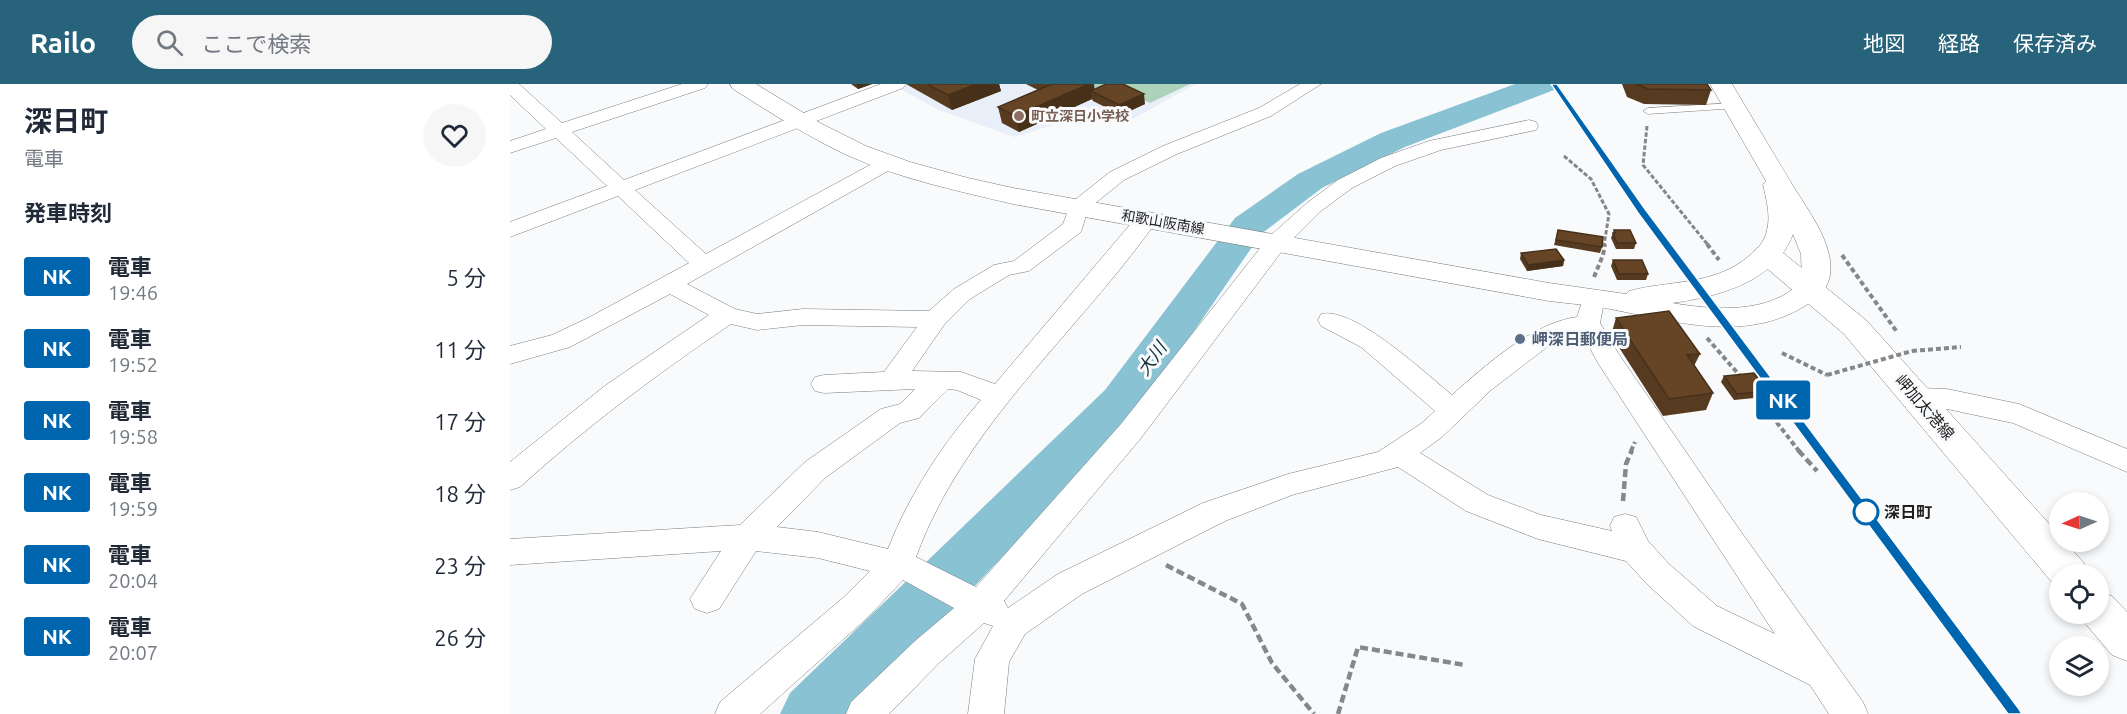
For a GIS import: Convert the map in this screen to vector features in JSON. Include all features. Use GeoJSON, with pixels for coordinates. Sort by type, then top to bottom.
{"type":"FeatureCollection","features":[{"type":"Feature","properties":{"kind":"main road","name":"和歌山阪南線"},"geometry":{"type":"LineString","coordinates":[[741,84],[798,121],[838,142],[888,163],[982,189],[1594,301],[1712,318],[1746,316],[1780,309],[1810,290],[1816,281],[1815,254],[1800,218],[1721,84]]}},
{"type":"Feature","properties":{"kind":"main road","name":"和歌山阪南線"},"geometry":{"type":"LineString","coordinates":[[1594,301],[1664,296],[1721,282],[1750,269],[1767,254],[1779,237],[1781,211],[1775,178]]}},
{"type":"Feature","properties":{"kind":"main road","name":"岬加太港線"},"geometry":{"type":"LineString","coordinates":[[1767,254],[1855,327],[2060,564]]}},
{"type":"Feature","properties":{"kind":"main road"},"geometry":{"type":"LineString","coordinates":[[2109,622],[2127,642]]}},
{"type":"Feature","properties":{"kind":"street"},"geometry":{"type":"LineString","coordinates":[[510,147],[699,84]]}},
{"type":"Feature","properties":{"kind":"street"},"geometry":{"type":"LineString","coordinates":[[510,230],[897,84]]}},
{"type":"Feature","properties":{"kind":"street"},"geometry":{"type":"LineString","coordinates":[[892,381],[935,319],[962,294],[1002,270],[1021,266],[1073,227],[1078,207],[1117,176],[1170,150],[1265,112],[1312,84]]}},
{"type":"Feature","properties":{"kind":"street"},"geometry":{"type":"LineString","coordinates":[[510,85],[704,265]]}},
{"type":"Feature","properties":{"kind":"street"},"geometry":{"type":"LineString","coordinates":[[864,714],[976,604],[1131,431],[1272,241],[1345,184],[1388,162],[1436,146],[1529,126]]}},
{"type":"Feature","properties":{"kind":"street"},"geometry":{"type":"LineString","coordinates":[[510,356],[561,340],[597,324],[888,163]]}},
{"type":"Feature","properties":{"kind":"street"},"geometry":{"type":"LineString","coordinates":[[733,714],[903,566],[913,524],[967,435],[1147,219]]}},
{"type":"Feature","properties":{"kind":"street"},"geometry":{"type":"LineString","coordinates":[[670,284],[728,315],[757,322],[803,317],[935,319]]}},
{"type":"Feature","properties":{"kind":"street"},"geometry":{"type":"LineString","coordinates":[[986,714],[992,659],[1012,623],[1070,584],[1214,512],[1288,485],[1386,460],[1432,430],[1482,383],[1542,338],[1567,327],[1594,301]]}},
{"type":"Feature","properties":{"kind":"street"},"geometry":{"type":"LineString","coordinates":[[1594,301],[1606,357],[1850,714]]}},
{"type":"Feature","properties":{"kind":"street"},"geometry":{"type":"LineString","coordinates":[[510,479],[537,454],[665,355],[728,315]]}},
{"type":"Feature","properties":{"kind":"street"},"geometry":{"type":"LineString","coordinates":[[1330,320],[1370,341],[1453,411]]}},
{"type":"Feature","properties":{"kind":"street"},"geometry":{"type":"LineString","coordinates":[[824,384],[942,379],[962,381],[1000,397]]}},
{"type":"Feature","properties":{"kind":"street"},"geometry":{"type":"LineString","coordinates":[[706,599],[748,537],[815,470],[891,416],[909,411],[942,379]]}},
{"type":"Feature","properties":{"kind":"street"},"geometry":{"type":"LineString","coordinates":[[1917,398],[1947,399],[2019,414],[2127,461]]}},
{"type":"Feature","properties":{"kind":"street"},"geometry":{"type":"LineString","coordinates":[[1398,453],[1477,503],[1538,527],[1630,538],[1658,574],[1705,616],[1823,675]]}},
{"type":"Feature","properties":{"kind":"street"},"geometry":{"type":"LineString","coordinates":[[510,552],[748,537],[818,545],[903,566],[1012,623]]}},
{"type":"Feature","properties":{"kind":"lane"},"geometry":{"type":"LineString","coordinates":[[1648,111],[1734,106]]}},
{"type":"Feature","properties":{"kind":"path"},"geometry":{"type":"LineString","coordinates":[[1648,111],[1643,165],[1722,264]]}},
{"type":"Feature","properties":{"kind":"path"},"geometry":{"type":"LineString","coordinates":[[1564,156],[1578,165],[1591,179],[1609,214],[1594,301]]}},
{"type":"Feature","properties":{"kind":"path"},"geometry":{"type":"LineString","coordinates":[[1837,248],[1889,322]]}},
{"type":"Feature","properties":{"kind":"path"},"geometry":{"type":"LineString","coordinates":[[1705,336],[1744,380]]}},
{"type":"Feature","properties":{"kind":"path"},"geometry":{"type":"LineString","coordinates":[[1782,352],[1827,375],[1912,351],[1961,347]]}},
{"type":"Feature","properties":{"kind":"path"},"geometry":{"type":"LineString","coordinates":[[1757,398],[1767,407],[1798,450],[1817,471]]}},
{"type":"Feature","properties":{"kind":"path"},"geometry":{"type":"LineString","coordinates":[[1630,538],[1623,497],[1626,464],[1645,415]]}},
{"type":"Feature","properties":{"kind":"path"},"geometry":{"type":"LineString","coordinates":[[1135,550],[1242,604],[1255,635],[1289,688],[1314,714]]}},
{"type":"Feature","properties":{"kind":"path"},"geometry":{"type":"LineString","coordinates":[[1338,714],[1358,647],[1465,665]]}},
{"type":"Feature","properties":{"kind":"shaded area","name":"町立深日小学校"},"geometry":{"type":"Polygon","coordinates":[[[904,84],[1196,84],[1129,121],[1102,110],[1014,137],[939,110],[897,87],[904,84]]]}},
{"type":"Feature","properties":{"kind":"green space"},"geometry":{"type":"Polygon","coordinates":[[[1085,84],[1190,84],[1150,103],[1118,88],[1103,93],[1085,84]]]}},
{"type":"Feature","properties":{"kind":"building"},"geometry":{"type":"Polygon","coordinates":[[[927,84],[977,84],[948,95],[927,84]]]}},
{"type":"Feature","properties":{"kind":"building"},"geometry":{"type":"Polygon","coordinates":[[[1052,84],[1089,84],[1015,116],[998,107],[1052,84]]]}},
{"type":"Feature","properties":{"kind":"building"},"geometry":{"type":"Polygon","coordinates":[[[1106,84],[1123,84],[1144,94],[1119,105],[1091,91],[1106,84]]]}},
{"type":"Feature","properties":{"kind":"building"},"geometry":{"type":"Polygon","coordinates":[[[1636,84],[1707,84],[1711,90],[1648,89],[1636,84]]]}},
{"type":"Feature","properties":{"kind":"building"},"geometry":{"type":"Polygon","coordinates":[[[1558,230],[1603,237],[1602,247],[1556,240],[1558,230]]]}},
{"type":"Feature","properties":{"kind":"building"},"geometry":{"type":"Polygon","coordinates":[[[1614,230],[1630,230],[1636,243],[1617,243],[1614,230]]]}},
{"type":"Feature","properties":{"kind":"building"},"geometry":{"type":"Polygon","coordinates":[[[1556,249],[1564,260],[1528,265],[1521,253],[1556,249]]]}},
{"type":"Feature","properties":{"kind":"building"},"geometry":{"type":"Polygon","coordinates":[[[1613,260],[1642,260],[1648,274],[1619,274],[1613,260]]]}},
{"type":"Feature","properties":{"kind":"building"},"geometry":{"type":"Polygon","coordinates":[[[1669,311],[1700,354],[1687,355],[1713,393],[1669,399],[1616,318],[1669,311]]]}},
{"type":"Feature","properties":{"kind":"building"},"geometry":{"type":"Polygon","coordinates":[[[1754,373],[1768,391],[1737,394],[1724,376],[1754,373]]]}},
{"type":"Feature","properties":{"kind":"waterway","name":"大川"},"geometry":{"type":"LineString","coordinates":[[812,714],[1121,402],[1248,226],[1310,181],[1393,140],[1543,84]]}},
{"type":"Feature","properties":{"kind":"railway"},"geometry":{"type":"LineString","coordinates":[[1555,84],[1667,245]]}},
{"type":"Feature","properties":{"kind":"railway"},"geometry":{"type":"LineString","coordinates":[[1666,244],[1820,451]]}},
{"type":"Feature","properties":{"kind":"railway"},"geometry":{"type":"LineString","coordinates":[[1819,450],[2014,714]]}},
{"type":"Feature","properties":{"kind":"train","name":"NK"},"geometry":{"type":"LineString","coordinates":[[1555,84],[1642,211],[2014,714]]}},
{"type":"Feature","properties":{"kind":"place","name":"町立深日小学校"},"geometry":{"type":"Point","coordinates":[1019,116]}},
{"type":"Feature","properties":{"kind":"place","name":"岬深日郵便局"},"geometry":{"type":"Point","coordinates":[1520,339]}},
{"type":"Feature","properties":{"kind":"place","name":"深日町"},"geometry":{"type":"Point","coordinates":[1866,512]}}]}
